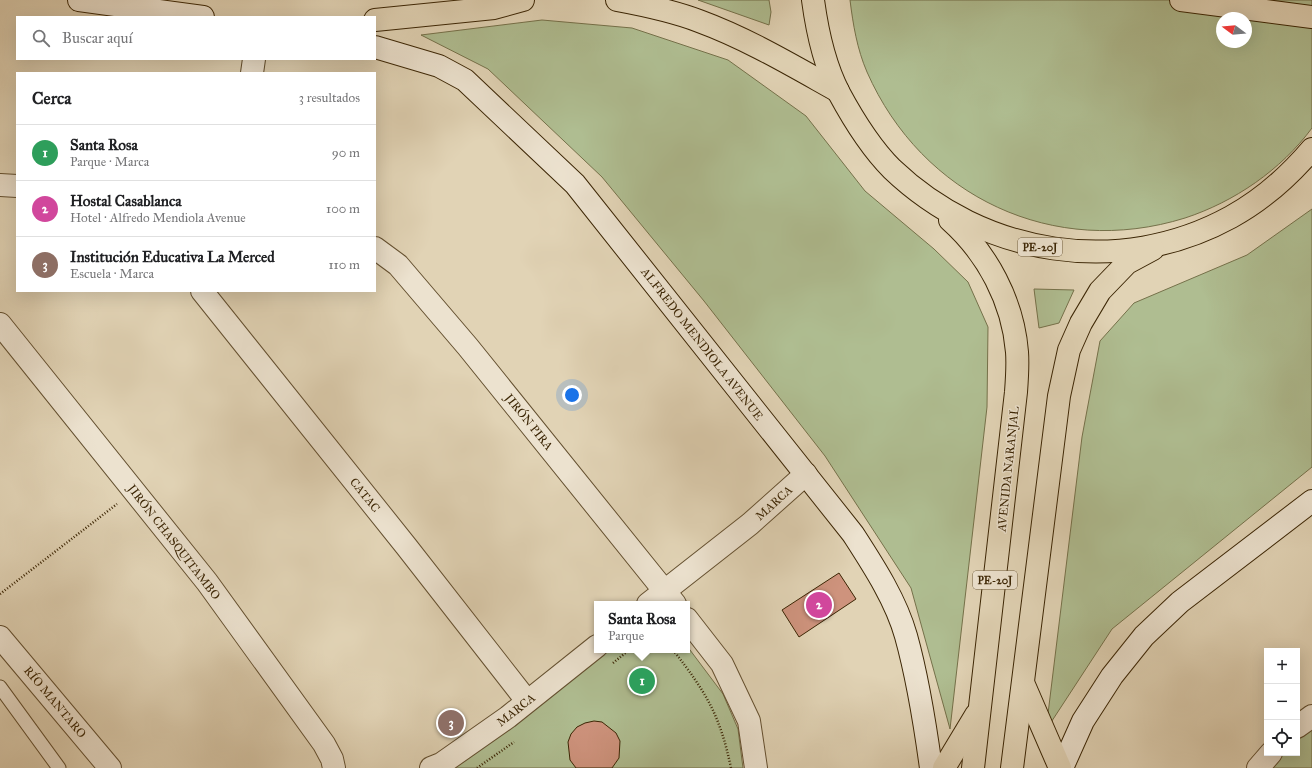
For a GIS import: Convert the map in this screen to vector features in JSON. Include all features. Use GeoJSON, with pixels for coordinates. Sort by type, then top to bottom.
{"type":"FeatureCollection","features":[{"type":"Feature","properties":{"kind":"highway"},"geometry":{"type":"LineString","coordinates":[[376,20],[494,8],[523,0]]}},
{"type":"Feature","properties":{"kind":"highway"},"geometry":{"type":"LineString","coordinates":[[617,0],[652,7],[699,21],[749,42],[838,91]]}},
{"type":"Feature","properties":{"kind":"highway","name":"PE-20J"},"geometry":{"type":"LineString","coordinates":[[813,0],[818,34],[838,91],[862,132],[887,163],[927,198],[981,229],[1040,247],[1102,252],[1163,244],[1198,233],[1231,217],[1262,197],[1296,168],[1312,149]]}},
{"type":"Feature","properties":{"kind":"highway"},"geometry":{"type":"LineString","coordinates":[[1181,0],[1312,17]]}},
{"type":"Feature","properties":{"kind":"highway"},"geometry":{"type":"LineString","coordinates":[[1262,197],[1312,172]]}},
{"type":"Feature","properties":{"kind":"highway","name":"AVENIDA NARANJAL"},"geometry":{"type":"LineString","coordinates":[[927,198],[965,233],[993,273],[1008,308],[1017,351],[1016,392],[973,768]]}},
{"type":"Feature","properties":{"kind":"highway","name":"PE-20J"},"geometry":{"type":"LineString","coordinates":[[1012,768],[1024,685],[1059,396],[1070,350],[1081,323],[1100,291],[1127,264],[1163,244]]}},
{"type":"Feature","properties":{"kind":"highway"},"geometry":{"type":"LineString","coordinates":[[1024,685],[1061,768]]}},
{"type":"Feature","properties":{"kind":"highway"},"geometry":{"type":"LineString","coordinates":[[944,768],[980,709]]}},
{"type":"Feature","properties":{"kind":"street"},"geometry":{"type":"LineString","coordinates":[[79,0],[196,16]]}},
{"type":"Feature","properties":{"kind":"street","name":"ALFREDO MENDIOLA AVENUE"},"geometry":{"type":"LineString","coordinates":[[376,47],[439,66],[465,80],[575,184],[853,534],[884,584],[906,635],[926,728],[931,768]]}},
{"type":"Feature","properties":{"kind":"street"},"geometry":{"type":"LineString","coordinates":[[252,72],[254,60]]}},
{"type":"Feature","properties":{"kind":"street"},"geometry":{"type":"LineString","coordinates":[[0,185],[16,186]]}},
{"type":"Feature","properties":{"kind":"street","name":"JIRÓN PIRA"},"geometry":{"type":"LineString","coordinates":[[376,249],[398,265],[468,347],[670,597]]}},
{"type":"Feature","properties":{"kind":"street","name":"CATAC"},"geometry":{"type":"LineString","coordinates":[[203,292],[406,546],[527,701]]}},
{"type":"Feature","properties":{"kind":"street","name":"JIRÓN CHASQUITAMBO"},"geometry":{"type":"LineString","coordinates":[[0,324],[207,582],[324,744],[332,759],[334,768]]}},
{"type":"Feature","properties":{"kind":"street","name":"MARCA"},"geometry":{"type":"LineString","coordinates":[[657,601],[670,597],[806,474]]}},
{"type":"Feature","properties":{"kind":"street"},"geometry":{"type":"LineString","coordinates":[[1061,768],[1083,720],[1112,676],[1144,636],[1180,602],[1312,501]]}},
{"type":"Feature","properties":{"kind":"street"},"geometry":{"type":"LineString","coordinates":[[690,623],[722,664],[749,721],[756,768]]}},
{"type":"Feature","properties":{"kind":"street","name":"RÍO MANTARO"},"geometry":{"type":"LineString","coordinates":[[0,637],[110,768]]}},
{"type":"Feature","properties":{"kind":"street","name":"MARCA"},"geometry":{"type":"LineString","coordinates":[[431,768],[441,764],[508,717],[594,648]]}},
{"type":"Feature","properties":{"kind":"street"},"geometry":{"type":"LineString","coordinates":[[1300,725],[1312,716]]}},
{"type":"Feature","properties":{"kind":"street"},"geometry":{"type":"LineString","coordinates":[[1258,768],[1268,756]]}},
{"type":"Feature","properties":{"kind":"lane"},"geometry":{"type":"LineString","coordinates":[[0,688],[59,768]]}},
{"type":"Feature","properties":{"kind":"path"},"geometry":{"type":"LineString","coordinates":[[0,594],[134,491]]}},
{"type":"Feature","properties":{"kind":"path"},"geometry":{"type":"LineString","coordinates":[[674,653],[697,680],[715,712],[725,737],[731,768]]}},
{"type":"Feature","properties":{"kind":"green space"},"geometry":{"type":"Polygon","coordinates":[[[698,0],[769,0],[771,12],[769,25],[698,0]]]}},
{"type":"Feature","properties":{"kind":"green space"},"geometry":{"type":"Polygon","coordinates":[[[850,0],[1312,0],[1312,128],[1286,158],[1255,183],[1239,194],[1221,203],[1185,218],[1136,229],[1088,230],[1041,223],[998,207],[957,184],[921,153],[891,116],[867,72],[854,27],[850,0]]]}},
{"type":"Feature","properties":{"kind":"green space"},"geometry":{"type":"Polygon","coordinates":[[[542,20],[632,28],[728,60],[806,116],[865,191],[934,249],[968,282],[988,327],[987,407],[950,729],[911,588],[825,456],[704,301],[602,177],[488,69],[421,35],[542,20]]]}},
{"type":"Feature","properties":{"kind":"green space"},"geometry":{"type":"Polygon","coordinates":[[[1312,209],[1312,467],[1112,629],[1046,730],[1082,437],[1100,341],[1134,303],[1247,255],[1312,209]]]}},
{"type":"Feature","properties":{"kind":"green space"},"geometry":{"type":"Polygon","coordinates":[[[1034,289],[1074,290],[1059,323],[1039,328],[1034,289]]]}},
{"type":"Feature","properties":{"kind":"green space"},"geometry":{"type":"Polygon","coordinates":[[[690,650],[723,694],[738,729],[743,768],[451,768],[499,736],[606,653],[690,653],[690,650]]]}},
{"type":"Feature","properties":{"kind":"green space"},"geometry":{"type":"Polygon","coordinates":[[[1312,728],[1312,768],[1270,768],[1281,756],[1300,756],[1300,738],[1312,728]]]}},
{"type":"Feature","properties":{"kind":"building"},"geometry":{"type":"Polygon","coordinates":[[[839,573],[856,599],[799,637],[782,610],[839,573]]]}},
{"type":"Feature","properties":{"kind":"building"},"geometry":{"type":"Polygon","coordinates":[[[594,721],[602,722],[616,733],[620,741],[619,758],[612,768],[576,768],[570,760],[568,742],[571,734],[577,727],[594,721]]]}},
{"type":"Feature","properties":{"kind":"place","name":"Hostal Casablanca"},"geometry":{"type":"Point","coordinates":[819,605]}},
{"type":"Feature","properties":{"kind":"place","name":"Santa Rosa"},"geometry":{"type":"Point","coordinates":[642,681]}},
{"type":"Feature","properties":{"kind":"place","name":"Institución Educativa La Merced"},"geometry":{"type":"Point","coordinates":[451,723]}}]}
